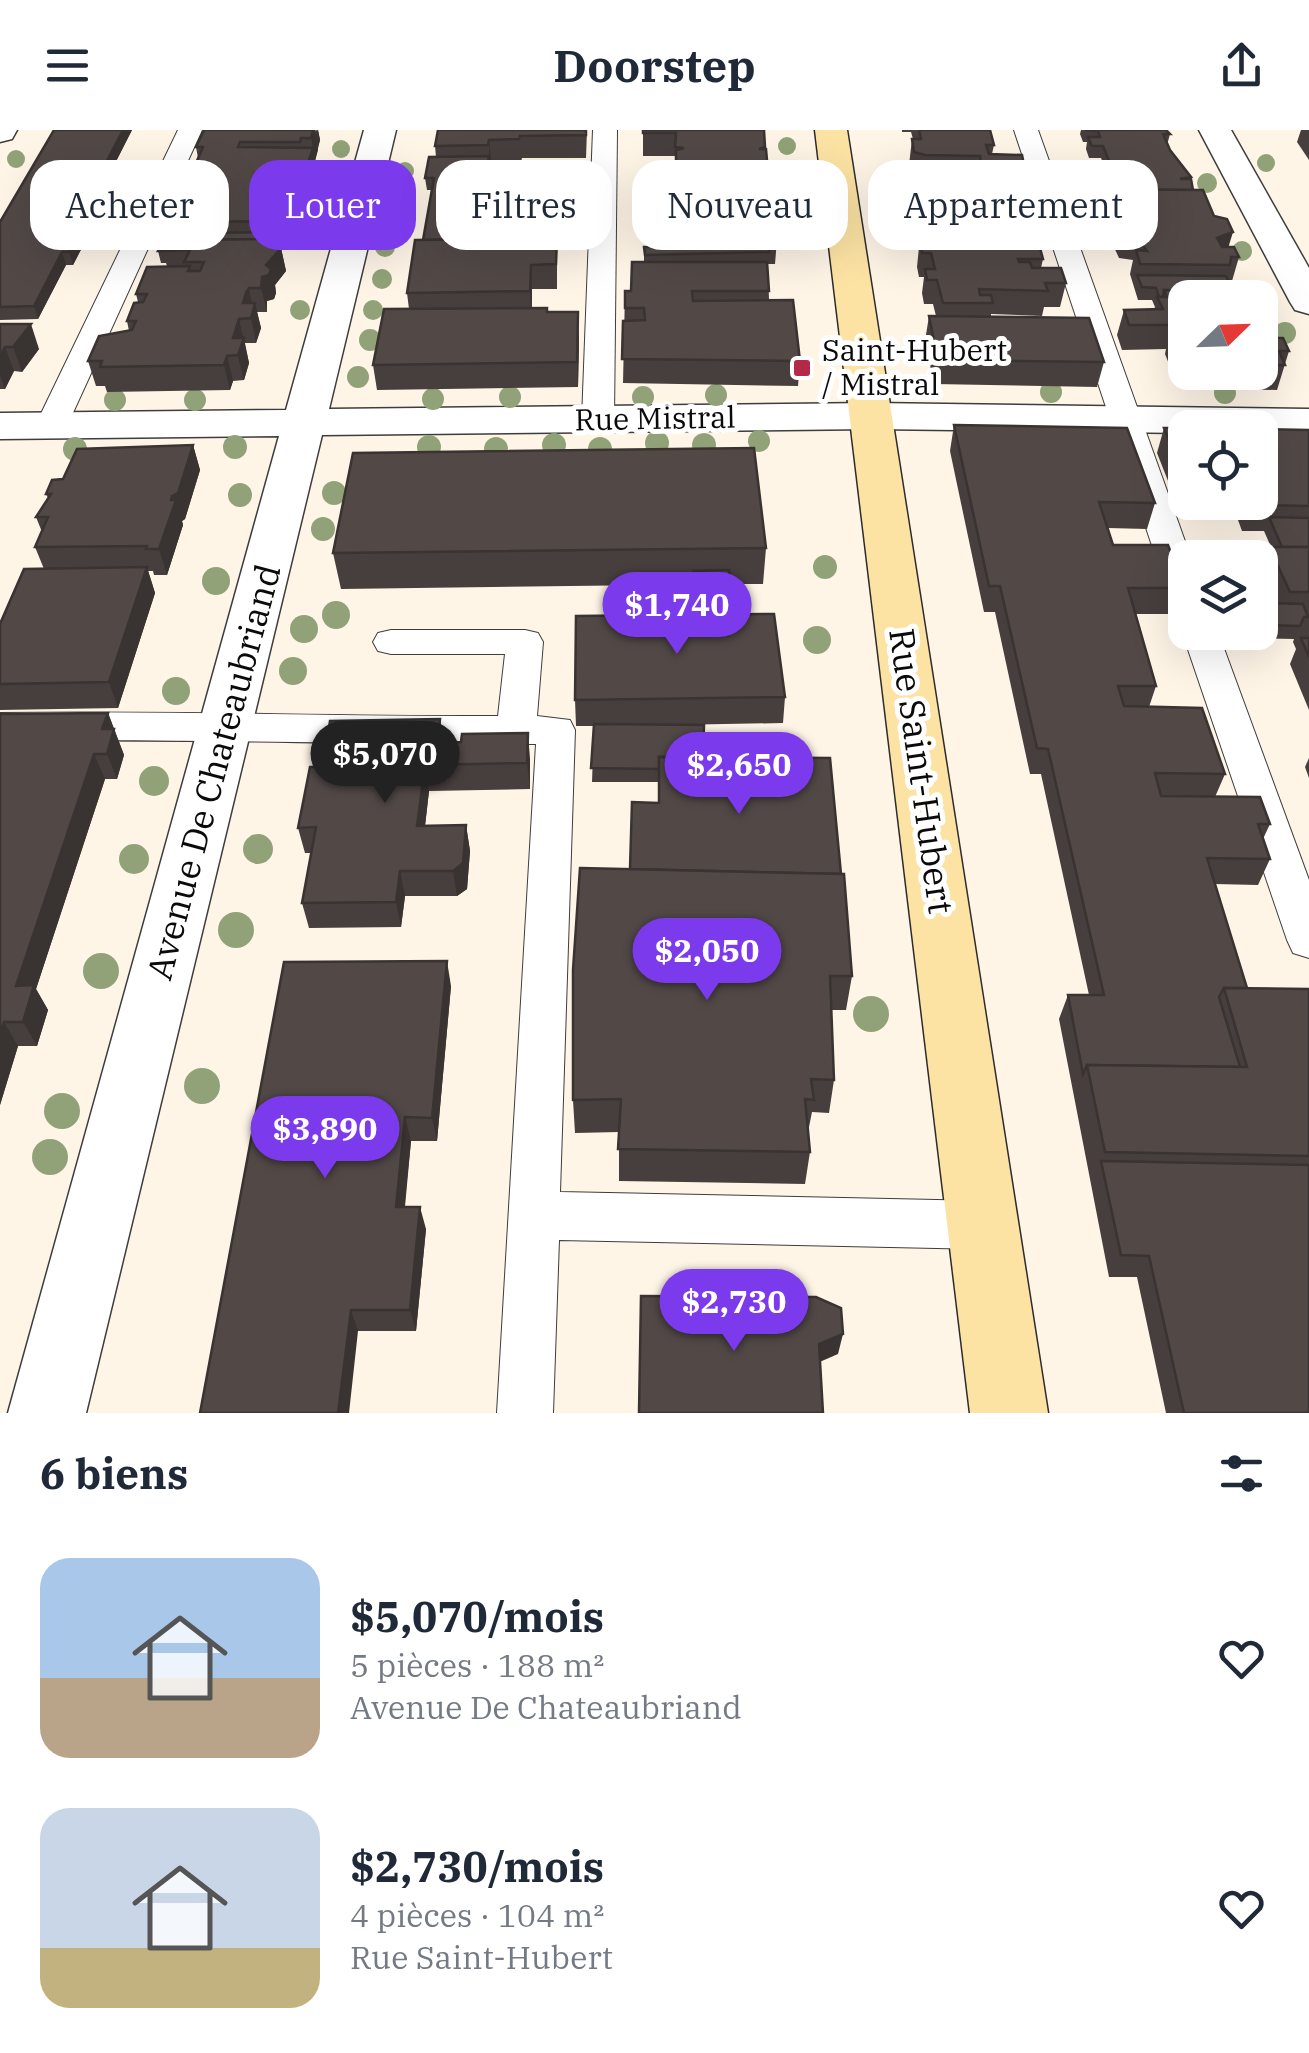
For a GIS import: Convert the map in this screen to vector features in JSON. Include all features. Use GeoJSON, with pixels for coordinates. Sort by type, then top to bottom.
{"type":"FeatureCollection","features":[{"type":"Feature","properties":{"kind":"street","name":"Avenue De Chateaubriand"},"geometry":{"type":"LineString","coordinates":[[47,1413],[380,130]]}},
{"type":"Feature","properties":{"kind":"street","name":"Rue Saint-Hubert"},"geometry":{"type":"LineString","coordinates":[[831,130],[1009,1413]]}},
{"type":"Feature","properties":{"kind":"street"},"geometry":{"type":"LineString","coordinates":[[1215,130],[1309,302]]}},
{"type":"Feature","properties":{"kind":"street","name":"Rue Mistral"},"geometry":{"type":"LineString","coordinates":[[0,426],[872,416],[1309,422]]}},
{"type":"Feature","properties":{"kind":"lane"},"geometry":{"type":"LineString","coordinates":[[52,426],[190,130]]}},
{"type":"Feature","properties":{"kind":"lane"},"geometry":{"type":"LineString","coordinates":[[598,420],[605,130]]}},
{"type":"Feature","properties":{"kind":"lane"},"geometry":{"type":"LineString","coordinates":[[1026,130],[1168,543]]}},
{"type":"Feature","properties":{"kind":"lane"},"geometry":{"type":"LineString","coordinates":[[391,642],[525,642],[516,730]]}},
{"type":"Feature","properties":{"kind":"lane"},"geometry":{"type":"LineString","coordinates":[[1206,650],[1309,940]]}},
{"type":"Feature","properties":{"kind":"lane"},"geometry":{"type":"LineString","coordinates":[[0,727],[172,724],[295,731],[556,730],[526,1413]]}},
{"type":"Feature","properties":{"kind":"lane"},"geometry":{"type":"LineString","coordinates":[[534,1215],[983,1225]]}},
{"type":"Feature","properties":{"kind":"building"},"geometry":{"type":"Polygon","coordinates":[[[54,130],[123,130],[107,160],[36,160],[54,130]]]}},
{"type":"Feature","properties":{"kind":"building"},"geometry":{"type":"Polygon","coordinates":[[[204,130],[313,130],[311,138],[301,138],[300,142],[240,142],[238,147],[313,148],[309,160],[249,160],[249,221],[229,222],[229,160],[197,160],[203,147],[196,147],[204,130]]]}},
{"type":"Feature","properties":{"kind":"building"},"geometry":{"type":"Polygon","coordinates":[[[438,130],[586,130],[586,135],[520,136],[489,140],[488,145],[435,146],[438,130]]]}},
{"type":"Feature","properties":{"kind":"building"},"geometry":{"type":"Polygon","coordinates":[[[764,130],[765,147],[759,149],[766,149],[767,160],[676,160],[676,150],[684,148],[675,147],[676,133],[643,133],[764,130]]]}},
{"type":"Feature","properties":{"kind":"building"},"geometry":{"type":"Polygon","coordinates":[[[919,130],[990,130],[994,145],[986,145],[989,154],[1022,155],[1023,160],[925,155],[914,152],[912,139],[921,139],[919,130]]]}},
{"type":"Feature","properties":{"kind":"building"},"geometry":{"type":"Polygon","coordinates":[[[1085,130],[1166,130],[1170,134],[1163,134],[1170,150],[1191,177],[1180,179],[1191,179],[1193,190],[1158,190],[1158,160],[1109,160],[1103,146],[1092,146],[1088,137],[1100,137],[1098,131],[1085,130]]]}},
{"type":"Feature","properties":{"kind":"building"},"geometry":{"type":"Polygon","coordinates":[[[489,156],[488,160],[436,160],[436,240],[423,240],[434,178],[425,178],[429,157],[489,156]]]}},
{"type":"Feature","properties":{"kind":"building"},"geometry":{"type":"Polygon","coordinates":[[[30,171],[30,250],[70,250],[62,252],[34,306],[0,307],[0,222],[30,171]]]}},
{"type":"Feature","properties":{"kind":"building"},"geometry":{"type":"Polygon","coordinates":[[[1158,190],[1203,190],[1214,216],[1227,219],[1233,232],[1217,238],[1222,247],[1234,247],[1239,257],[1231,257],[1230,265],[1140,264],[1136,250],[1158,250],[1158,190]]]}},
{"type":"Feature","properties":{"kind":"building"},"geometry":{"type":"Polygon","coordinates":[[[249,232],[249,239],[229,239],[229,233],[249,232]]]}},
{"type":"Feature","properties":{"kind":"building"},"geometry":{"type":"Polygon","coordinates":[[[229,239],[249,239],[249,250],[279,250],[266,265],[271,269],[269,275],[262,277],[261,288],[249,288],[246,293],[243,303],[255,303],[251,318],[239,319],[233,338],[244,338],[238,355],[227,356],[224,365],[100,367],[102,361],[88,361],[99,336],[132,330],[136,321],[127,321],[134,303],[143,302],[147,294],[136,294],[147,267],[190,266],[188,271],[200,271],[204,262],[184,262],[190,250],[229,250],[229,239]]]}},
{"type":"Feature","properties":{"kind":"building"},"geometry":{"type":"Polygon","coordinates":[[[416,240],[436,240],[436,250],[557,250],[556,264],[531,265],[530,291],[407,293],[416,240]]]}},
{"type":"Feature","properties":{"kind":"building"},"geometry":{"type":"Polygon","coordinates":[[[644,250],[769,252],[645,255],[644,250]]]}},
{"type":"Feature","properties":{"kind":"building"},"geometry":{"type":"Polygon","coordinates":[[[921,250],[1041,250],[1043,259],[1018,259],[1019,262],[1030,262],[1032,268],[1061,268],[1066,283],[1045,283],[1048,291],[979,289],[980,295],[991,295],[993,303],[943,303],[937,280],[927,280],[925,269],[935,269],[931,253],[921,250]]]}},
{"type":"Feature","properties":{"kind":"building"},"geometry":{"type":"Polygon","coordinates":[[[632,262],[767,262],[769,291],[692,291],[693,301],[793,300],[800,361],[622,359],[623,321],[645,320],[644,308],[625,308],[625,291],[631,291],[632,262]]]}},
{"type":"Feature","properties":{"kind":"building"},"geometry":{"type":"Polygon","coordinates":[[[1137,275],[1226,276],[1228,280],[1168,280],[1163,297],[1159,297],[1156,288],[1142,287],[1137,275]]]}},
{"type":"Feature","properties":{"kind":"building"},"geometry":{"type":"Polygon","coordinates":[[[1164,290],[1168,290],[1168,325],[1129,325],[1124,310],[1163,309],[1157,297],[1167,297],[1164,290]]]}},
{"type":"Feature","properties":{"kind":"building"},"geometry":{"type":"Polygon","coordinates":[[[547,308],[547,312],[578,312],[577,362],[373,365],[384,309],[547,308]]]}},
{"type":"Feature","properties":{"kind":"building"},"geometry":{"type":"Polygon","coordinates":[[[929,316],[1089,318],[1104,362],[938,360],[929,316]]]}},
{"type":"Feature","properties":{"kind":"building"},"geometry":{"type":"Polygon","coordinates":[[[0,324],[31,324],[13,347],[5,347],[0,357],[0,324]]]}},
{"type":"Feature","properties":{"kind":"building"},"geometry":{"type":"Polygon","coordinates":[[[1278,338],[1283,338],[1289,351],[1279,351],[1285,365],[1278,365],[1278,338]]]}},
{"type":"Feature","properties":{"kind":"building"},"geometry":{"type":"Polygon","coordinates":[[[954,425],[1127,428],[1155,503],[1099,502],[1113,545],[1168,545],[1168,588],[1128,588],[1156,686],[1118,686],[1124,706],[1202,708],[1225,774],[1155,773],[1161,796],[1260,797],[1270,824],[1258,824],[1270,859],[1207,858],[1247,988],[1224,988],[1219,997],[1240,1067],[1087,1065],[1083,1074],[1068,995],[1104,995],[1048,749],[1037,748],[1000,586],[989,586],[954,425]]]}},
{"type":"Feature","properties":{"kind":"building"},"geometry":{"type":"Polygon","coordinates":[[[1278,429],[1309,430],[1309,506],[1278,505],[1278,429]]]}},
{"type":"Feature","properties":{"kind":"building"},"geometry":{"type":"Polygon","coordinates":[[[193,445],[178,493],[172,496],[171,500],[176,500],[159,549],[35,547],[48,517],[36,517],[51,494],[46,494],[52,480],[63,479],[77,449],[193,445]]]}},
{"type":"Feature","properties":{"kind":"building"},"geometry":{"type":"Polygon","coordinates":[[[754,448],[766,548],[333,553],[353,453],[754,448]]]}},
{"type":"Feature","properties":{"kind":"building"},"geometry":{"type":"Polygon","coordinates":[[[1309,518],[1309,547],[1282,547],[1270,520],[1309,518]]]}},
{"type":"Feature","properties":{"kind":"building"},"geometry":{"type":"Polygon","coordinates":[[[1278,547],[1309,547],[1309,592],[1290,592],[1278,566],[1278,547]]]}},
{"type":"Feature","properties":{"kind":"building"},"geometry":{"type":"Polygon","coordinates":[[[147,567],[109,682],[0,684],[0,624],[24,569],[147,567]]]}},
{"type":"Feature","properties":{"kind":"building"},"geometry":{"type":"Polygon","coordinates":[[[729,570],[733,614],[653,615],[653,580],[693,580],[693,571],[729,570]]]}},
{"type":"Feature","properties":{"kind":"building"},"geometry":{"type":"Polygon","coordinates":[[[1278,603],[1303,604],[1308,617],[1300,626],[1278,625],[1278,603]]]}},
{"type":"Feature","properties":{"kind":"building"},"geometry":{"type":"Polygon","coordinates":[[[774,614],[785,697],[575,700],[576,616],[774,614]]]}},
{"type":"Feature","properties":{"kind":"building"},"geometry":{"type":"Polygon","coordinates":[[[1301,638],[1309,638],[1309,657],[1301,638]]]}},
{"type":"Feature","properties":{"kind":"building"},"geometry":{"type":"Polygon","coordinates":[[[108,713],[102,729],[114,729],[107,754],[94,754],[16,986],[34,985],[23,1022],[4,1022],[0,1034],[0,714],[108,713]]]}},
{"type":"Feature","properties":{"kind":"building"},"geometry":{"type":"Polygon","coordinates":[[[440,719],[438,736],[446,743],[461,742],[462,734],[528,733],[527,763],[425,765],[417,826],[466,825],[463,863],[453,871],[400,871],[396,902],[302,903],[316,827],[298,828],[310,767],[323,767],[330,721],[440,719]]]}},
{"type":"Feature","properties":{"kind":"building"},"geometry":{"type":"Polygon","coordinates":[[[594,724],[704,725],[703,757],[659,757],[659,769],[591,768],[594,724]]]}},
{"type":"Feature","properties":{"kind":"building"},"geometry":{"type":"Polygon","coordinates":[[[659,757],[830,758],[841,874],[630,869],[632,802],[659,803],[659,757]]]}},
{"type":"Feature","properties":{"kind":"building"},"geometry":{"type":"Polygon","coordinates":[[[580,868],[844,874],[852,976],[830,976],[834,1080],[811,1079],[814,1100],[805,1099],[810,1152],[618,1149],[621,1099],[573,1100],[573,970],[580,868]]]}},
{"type":"Feature","properties":{"kind":"building"},"geometry":{"type":"Polygon","coordinates":[[[447,961],[432,1118],[405,1117],[396,1207],[420,1207],[410,1310],[351,1310],[338,1413],[200,1413],[284,962],[447,961]]]}},
{"type":"Feature","properties":{"kind":"building"},"geometry":{"type":"Polygon","coordinates":[[[1224,988],[1309,989],[1309,1156],[1105,1152],[1087,1065],[1247,1067],[1224,988]]]}},
{"type":"Feature","properties":{"kind":"building"},"geometry":{"type":"Polygon","coordinates":[[[1101,1161],[1309,1165],[1309,1413],[1184,1413],[1149,1256],[1121,1255],[1101,1161]]]}},
{"type":"Feature","properties":{"kind":"building"},"geometry":{"type":"Polygon","coordinates":[[[641,1296],[816,1297],[841,1308],[843,1334],[819,1344],[823,1413],[639,1413],[641,1296]]]}},
{"type":"Feature","properties":{"kind":"place","name":"Saint-Hubert / Mistral"},"geometry":{"type":"Point","coordinates":[802,368]}}]}
